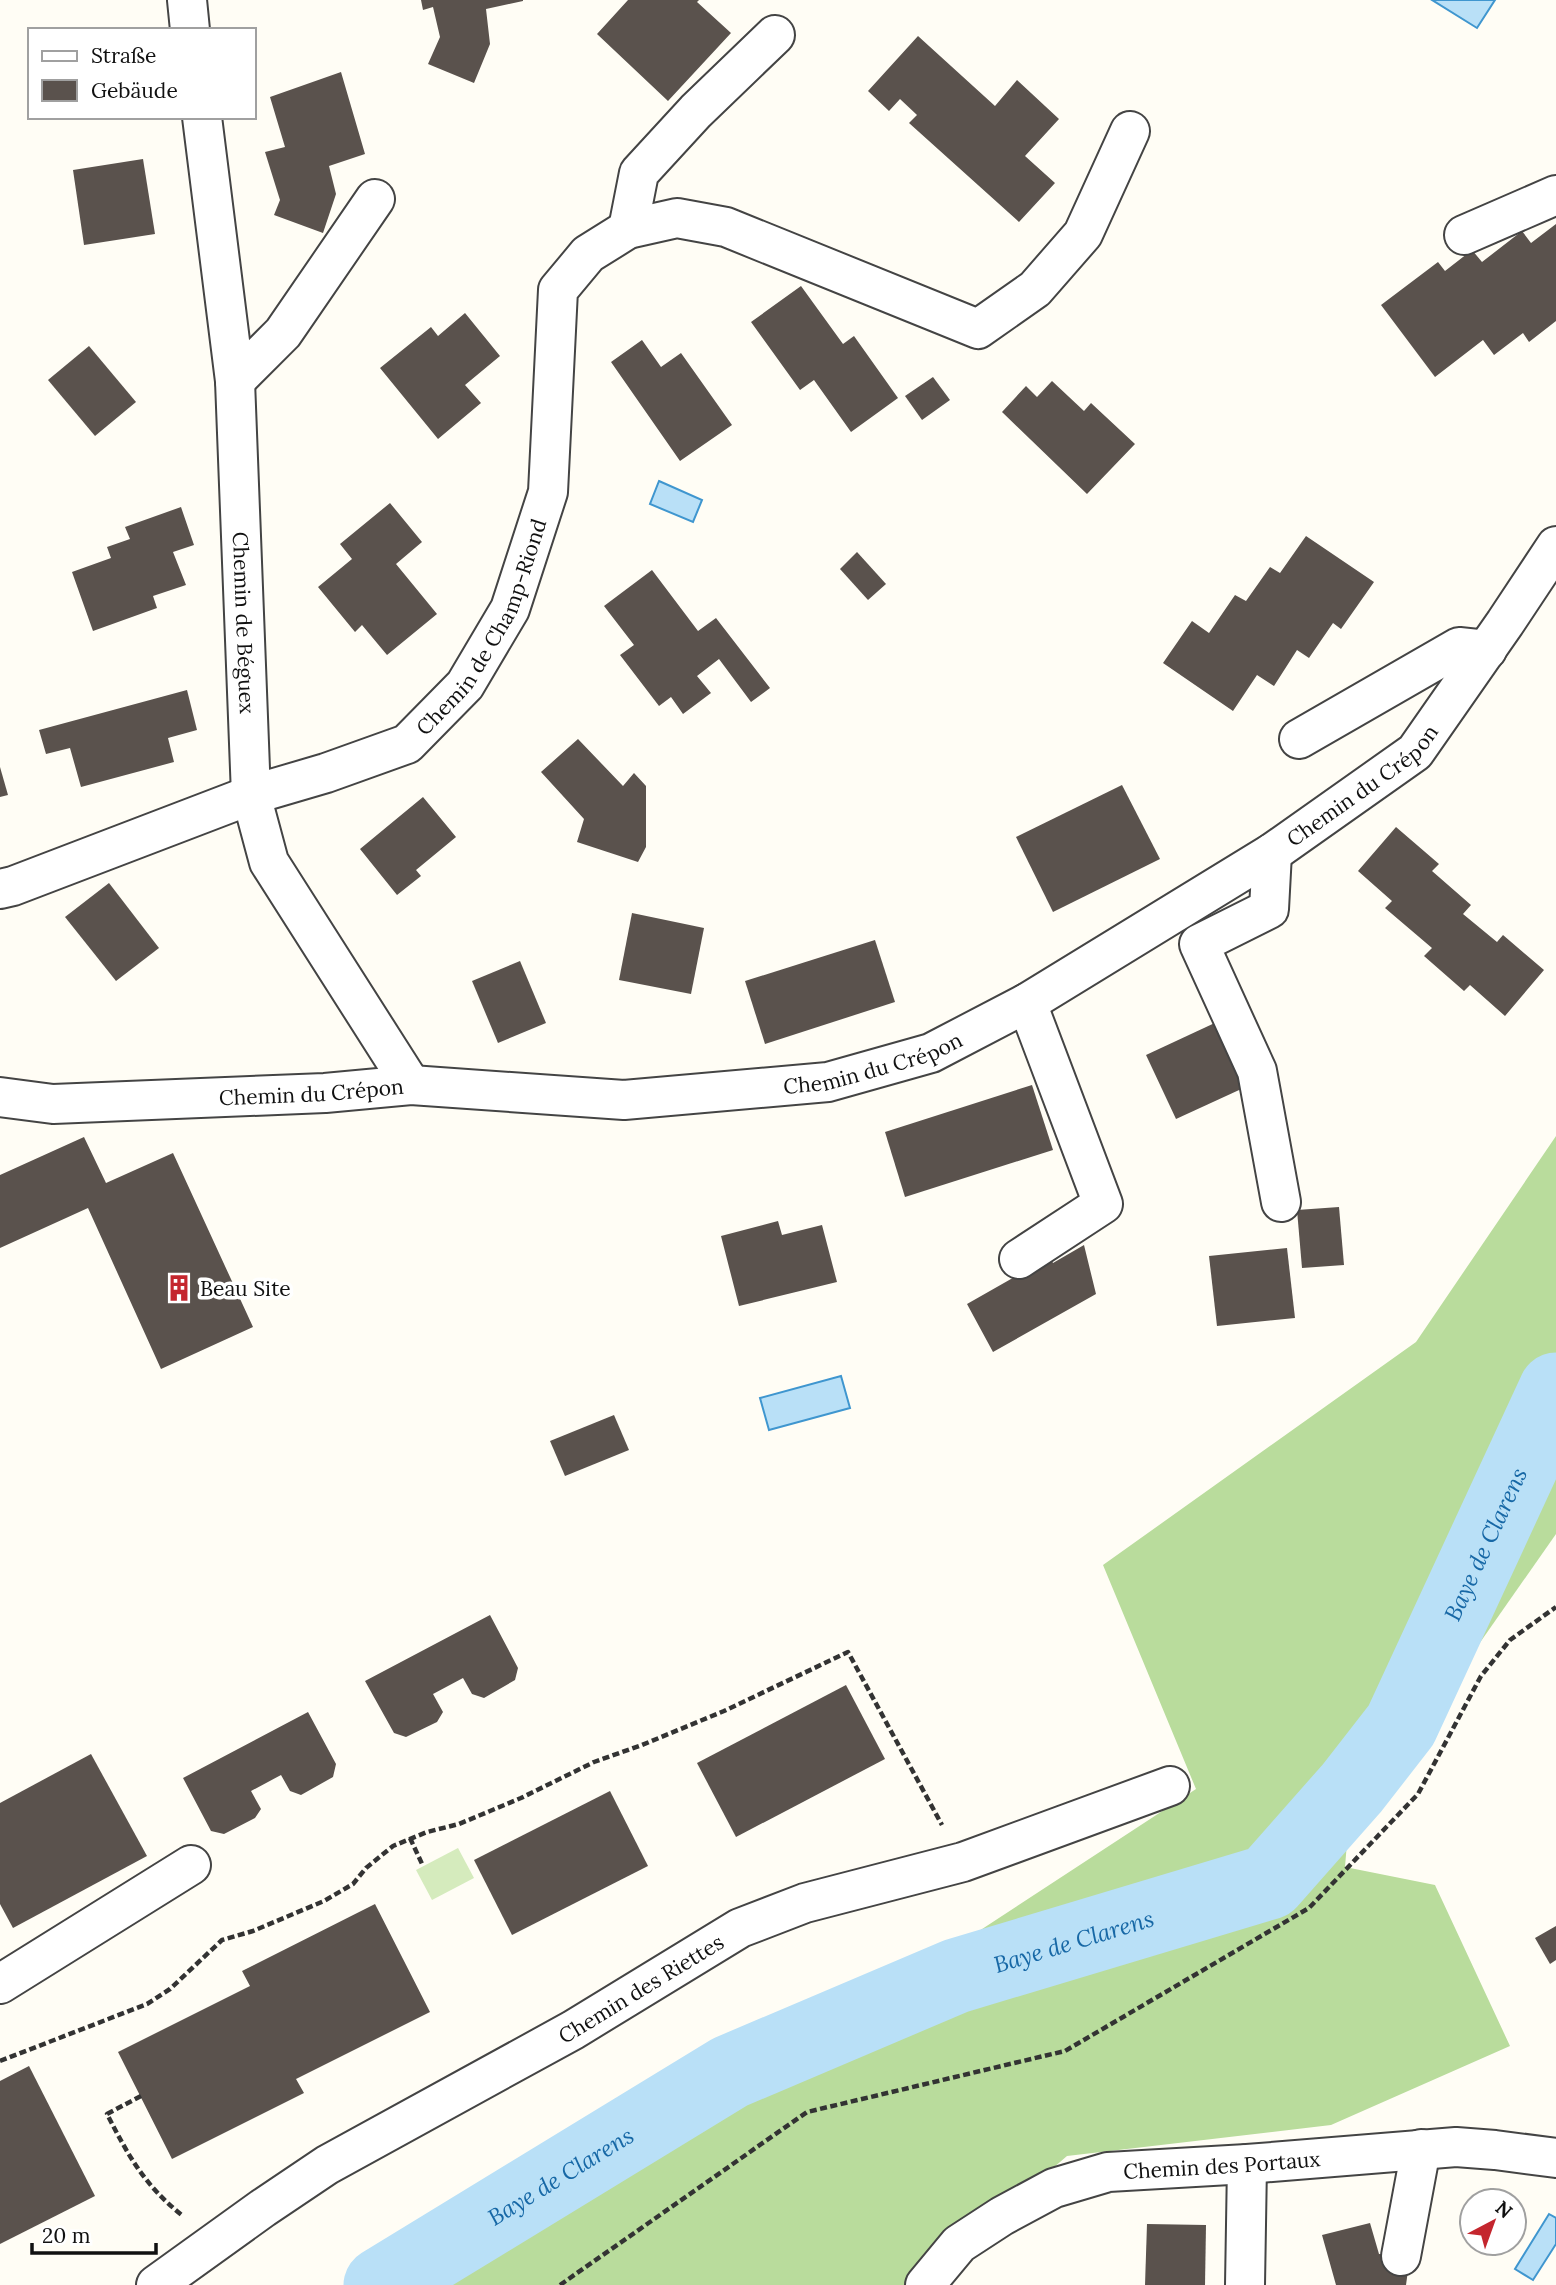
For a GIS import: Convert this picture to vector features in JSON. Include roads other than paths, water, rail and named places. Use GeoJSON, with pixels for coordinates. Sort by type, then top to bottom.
{"type":"FeatureCollection","features":[{"type":"Feature","properties":{"kind":"street"},"geometry":{"type":"LineString","coordinates":[[187,0],[190,28]]}},
{"type":"Feature","properties":{"kind":"street"},"geometry":{"type":"LineString","coordinates":[[628,229],[639,173],[696,111],[775,35]]}},
{"type":"Feature","properties":{"kind":"street","name":"Chemin de Béguex"},"geometry":{"type":"LineString","coordinates":[[202,119],[235,381],[251,795],[269,862],[411,1085]]}},
{"type":"Feature","properties":{"kind":"street","name":"Chemin de Champ-Riond"},"geometry":{"type":"LineString","coordinates":[[0,889],[251,795],[326,773],[407,744],[465,685],[510,609],[548,492],[558,290],[588,254],[628,229],[677,218],[726,227],[978,330],[1035,289],[1083,234],[1130,131]]}},
{"type":"Feature","properties":{"kind":"street"},"geometry":{"type":"LineString","coordinates":[[1464,235],[1556,195]]}},
{"type":"Feature","properties":{"kind":"street"},"geometry":{"type":"LineString","coordinates":[[235,381],[283,334],[375,199]]}},
{"type":"Feature","properties":{"kind":"street","name":"Chemin du Crépon"},"geometry":{"type":"LineString","coordinates":[[0,1097],[53,1104],[324,1093],[411,1085],[624,1100],[828,1082],[932,1053],[1027,1003],[1272,853],[1415,751],[1556,546]]}},
{"type":"Feature","properties":{"kind":"street"},"geometry":{"type":"LineString","coordinates":[[1299,739],[1459,647],[1487,650]]}},
{"type":"Feature","properties":{"kind":"street"},"geometry":{"type":"LineString","coordinates":[[1272,853],[1269,909],[1199,944],[1257,1071],[1281,1202]]}},
{"type":"Feature","properties":{"kind":"street"},"geometry":{"type":"LineString","coordinates":[[1019,1259],[1103,1203],[1027,1003]]}},
{"type":"Feature","properties":{"kind":"street","name":"Chemin des Riettes"},"geometry":{"type":"LineString","coordinates":[[156,2285],[327,2165],[573,2030],[740,1928],[805,1903],[963,1862],[1170,1786]]}},
{"type":"Feature","properties":{"kind":"street"},"geometry":{"type":"LineString","coordinates":[[0,1984],[191,1865]]}},
{"type":"Feature","properties":{"kind":"street","name":"Chemin des Portaux"},"geometry":{"type":"LineString","coordinates":[[925,2285],[959,2244],[1002,2216],[1054,2188],[1108,2172],[1456,2147],[1556,2158]]}},
{"type":"Feature","properties":{"kind":"street"},"geometry":{"type":"LineString","coordinates":[[1401,2256],[1421,2149]]}},
{"type":"Feature","properties":{"kind":"street"},"geometry":{"type":"LineString","coordinates":[[1245,2285],[1247,2164]]}},
{"type":"Feature","properties":{"kind":"water"},"geometry":{"type":"Polygon","coordinates":[[[1432,0],[1495,0],[1477,28],[1432,0]]]}},
{"type":"Feature","properties":{"kind":"water"},"geometry":{"type":"Polygon","coordinates":[[[659,481],[702,500],[693,522],[650,504],[659,481]]]}},
{"type":"Feature","properties":{"kind":"water"},"geometry":{"type":"Polygon","coordinates":[[[841,1376],[850,1408],[769,1430],[760,1398],[841,1376]]]}},
{"type":"Feature","properties":{"kind":"water"},"geometry":{"type":"Polygon","coordinates":[[[1549,2214],[1556,2218],[1556,2244],[1533,2280],[1515,2269],[1522,2257],[1528,2257],[1528,2248],[1549,2214]]]}},
{"type":"Feature","properties":{"kind":"waterway","name":"Baye de Clarens"},"geometry":{"type":"LineString","coordinates":[[381,2285],[730,2072],[956,1976],[1269,1882],[1352,1788],[1401,1725],[1556,1390]]}},
{"type":"Feature","properties":{"kind":"place","name":"Beau Site"},"geometry":{"type":"Point","coordinates":[179,1288]}}]}
